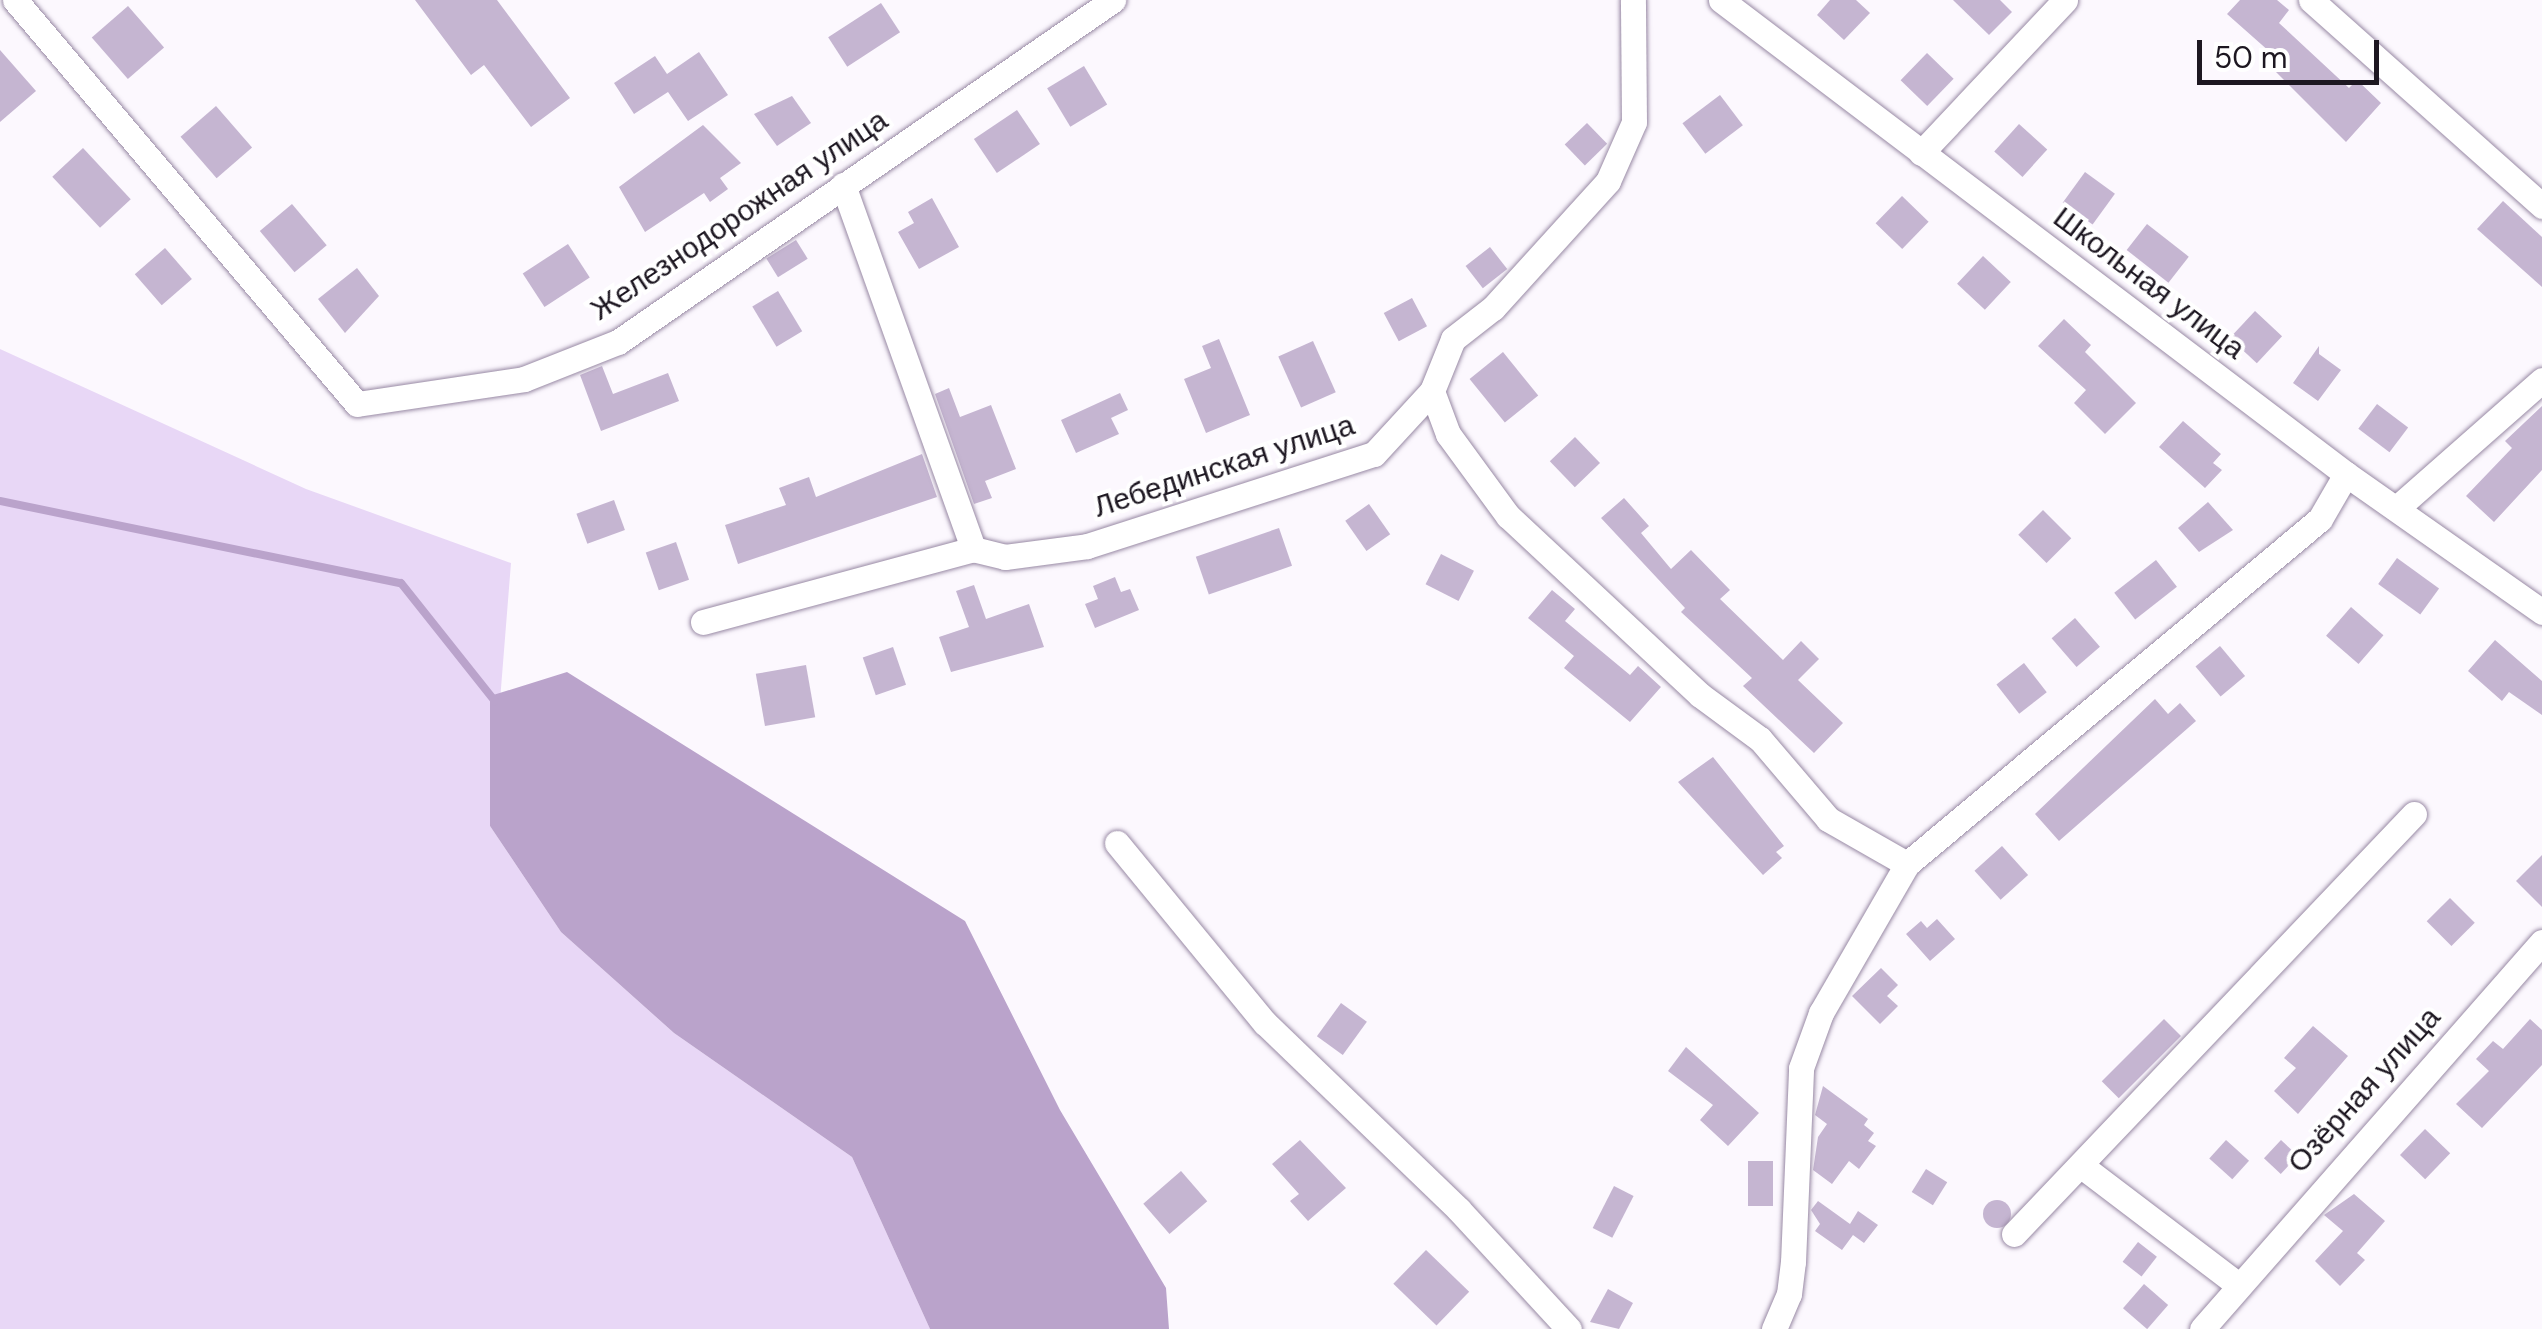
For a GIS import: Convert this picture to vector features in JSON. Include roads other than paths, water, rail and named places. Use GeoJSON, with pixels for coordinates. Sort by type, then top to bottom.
{"type":"FeatureCollection","features":[{"type":"Feature","properties":{"kind":"street","name":"Железнодорожная улица"},"geometry":{"type":"LineString","coordinates":[[14,0],[357,404],[524,378],[618,342],[1114,0]]}},
{"type":"Feature","properties":{"kind":"street"},"geometry":{"type":"LineString","coordinates":[[1633,0],[1634,122],[1608,181],[1493,308],[1453,339],[1432,391],[1448,434],[1508,516],[1700,694],[1760,739],[1828,819],[1906,864]]}},
{"type":"Feature","properties":{"kind":"street","name":"Школьная улица"},"geometry":{"type":"LineString","coordinates":[[1721,0],[2346,474],[2542,612]]}},
{"type":"Feature","properties":{"kind":"street"},"geometry":{"type":"LineString","coordinates":[[1921,154],[2065,0]]}},
{"type":"Feature","properties":{"kind":"street"},"geometry":{"type":"LineString","coordinates":[[2311,0],[2542,206]]}},
{"type":"Feature","properties":{"kind":"street"},"geometry":{"type":"LineString","coordinates":[[843,186],[973,549]]}},
{"type":"Feature","properties":{"kind":"street"},"geometry":{"type":"LineString","coordinates":[[2398,508],[2542,380]]}},
{"type":"Feature","properties":{"kind":"street","name":"Лебединская улица"},"geometry":{"type":"LineString","coordinates":[[703,622],[973,549],[1004,557],[1088,546],[1374,454],[1432,391]]}},
{"type":"Feature","properties":{"kind":"street"},"geometry":{"type":"LineString","coordinates":[[1774,1329],[1789,1294],[1793,1262],[1801,1068],[1821,1013],[1906,864],[2320,519],[2346,474]]}},
{"type":"Feature","properties":{"kind":"street"},"geometry":{"type":"LineString","coordinates":[[2014,1234],[2083,1166],[2096,1143],[2414,814]]}},
{"type":"Feature","properties":{"kind":"street"},"geometry":{"type":"LineString","coordinates":[[1117,843],[1265,1023],[1459,1210],[1569,1329]]}},
{"type":"Feature","properties":{"kind":"street","name":"Озёрная улица"},"geometry":{"type":"LineString","coordinates":[[2202,1329],[2237,1284],[2542,942]]}},
{"type":"Feature","properties":{"kind":"street"},"geometry":{"type":"LineString","coordinates":[[2083,1166],[2237,1284]]}},
{"type":"Feature","properties":{"kind":"waterway"},"geometry":{"type":"LineString","coordinates":[[0,501],[401,583],[495,701]]}}]}
